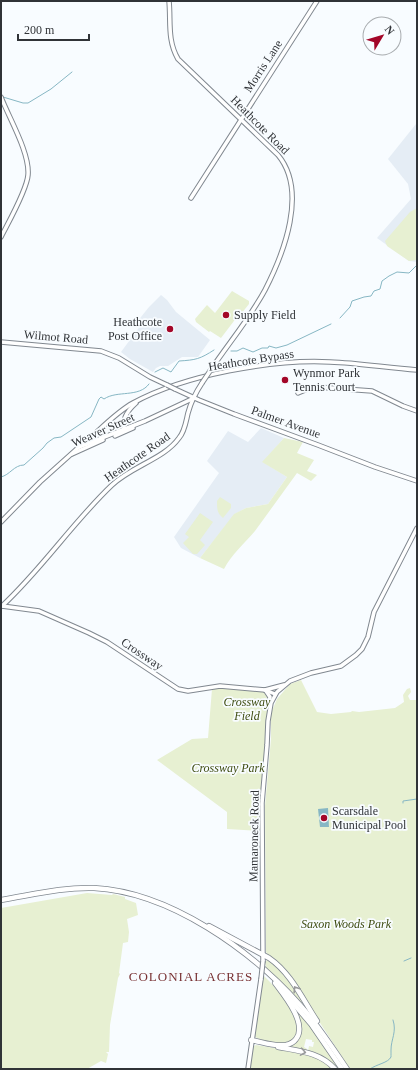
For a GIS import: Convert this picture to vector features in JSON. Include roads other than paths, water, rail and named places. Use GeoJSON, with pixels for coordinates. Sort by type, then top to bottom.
{"type":"FeatureCollection","features":[{"type":"Feature","properties":{"kind":"highway"},"geometry":{"type":"LineString","coordinates":[[1,900],[61,889],[96,888],[114,890],[156,902],[184,915],[221,936],[248,957],[300,1004],[332,1046]]}},
{"type":"Feature","properties":{"kind":"highway"},"geometry":{"type":"LineString","coordinates":[[1,903],[60,892],[78,891],[112,893],[137,899],[169,911],[208,932],[243,956],[275,983],[306,1017],[342,1069]]}},
{"type":"Feature","properties":{"kind":"highway"},"geometry":{"type":"LineString","coordinates":[[184,915],[198,920],[264,955],[278,965],[288,977],[326,1034],[346,1069]]}},
{"type":"Feature","properties":{"kind":"highway"},"geometry":{"type":"LineString","coordinates":[[251,1042],[284,1045],[293,1042],[298,1035],[300,1027],[297,1020],[288,1001],[275,983]]}},
{"type":"Feature","properties":{"kind":"highway"},"geometry":{"type":"LineString","coordinates":[[251,1042],[312,1053],[323,1059],[335,1069]]}},
{"type":"Feature","properties":{"kind":"street","name":"Heathcote Road"},"geometry":{"type":"LineString","coordinates":[[2,606],[42,564],[112,485],[130,471],[167,450],[179,439],[194,398],[202,383],[265,290],[285,240],[292,209],[292,184],[286,166],[275,152],[178,59],[172,47],[169,1]]}},
{"type":"Feature","properties":{"kind":"street","name":"Morris Lane"},"geometry":{"type":"LineString","coordinates":[[191,198],[317,1]]}},
{"type":"Feature","properties":{"kind":"street"},"geometry":{"type":"LineString","coordinates":[[1,98],[26,156],[28,175],[22,193],[1,238]]}},
{"type":"Feature","properties":{"kind":"street","name":"Wilmot Road"},"geometry":{"type":"LineString","coordinates":[[1,342],[101,351],[119,358],[150,377]]}},
{"type":"Feature","properties":{"kind":"street","name":"Heathcote Bypass"},"geometry":{"type":"LineString","coordinates":[[79,447],[131,404],[167,389],[194,380],[238,370],[277,364],[328,362],[417,370]]}},
{"type":"Feature","properties":{"kind":"street","name":"Palmer Avenue"},"geometry":{"type":"LineString","coordinates":[[150,377],[194,398],[234,414],[315,443],[375,467],[417,481]]}},
{"type":"Feature","properties":{"kind":"street"},"geometry":{"type":"LineString","coordinates":[[298,393],[317,386],[364,390],[374,392],[417,411]]}},
{"type":"Feature","properties":{"kind":"street","name":"Weaver Street"},"geometry":{"type":"LineString","coordinates":[[68,456],[194,398]]}},
{"type":"Feature","properties":{"kind":"street","name":"Heathcote Bypass"},"geometry":{"type":"LineString","coordinates":[[124,423],[130,409],[140,400]]}},
{"type":"Feature","properties":{"kind":"street"},"geometry":{"type":"LineString","coordinates":[[181,405],[186,406],[188,412]]}},
{"type":"Feature","properties":{"kind":"street"},"geometry":{"type":"LineString","coordinates":[[111,419],[119,417],[123,419],[125,430]]}},
{"type":"Feature","properties":{"kind":"street","name":"Weaver Street"},"geometry":{"type":"LineString","coordinates":[[1,522],[40,482],[79,447],[125,430]]}},
{"type":"Feature","properties":{"kind":"street","name":"Mamaroneck Road"},"geometry":{"type":"LineString","coordinates":[[248,1069],[264,955],[262,803],[269,709],[272,700],[285,684],[300,677],[341,666],[362,649],[368,637],[374,612],[417,528]]}},
{"type":"Feature","properties":{"kind":"street","name":"Crossway"},"geometry":{"type":"LineString","coordinates":[[2,606],[39,611],[89,633],[107,642],[178,689],[188,691],[220,686],[265,690],[276,694]]}},
{"type":"Feature","properties":{"kind":"street"},"geometry":{"type":"LineString","coordinates":[[269,709],[270,697],[265,690],[285,684]]}},
{"type":"Feature","properties":{"kind":"water","name":"Scarsdale Municipal Pool"},"geometry":{"type":"Polygon","coordinates":[[[328,808],[329,827],[320,827],[318,809],[328,808]]]}},
{"type":"Feature","properties":{"kind":"waterway"},"geometry":{"type":"LineString","coordinates":[[3,97],[28,103],[51,89],[72,72]]}},
{"type":"Feature","properties":{"kind":"waterway"},"geometry":{"type":"LineString","coordinates":[[340,318],[350,307],[352,301],[371,296],[374,291],[380,289],[382,281],[389,276],[397,272],[409,273],[416,266]]}},
{"type":"Feature","properties":{"kind":"waterway"},"geometry":{"type":"LineString","coordinates":[[231,351],[237,351],[243,348],[253,352],[262,348],[268,348],[269,346],[276,348],[287,345],[331,324]]}},
{"type":"Feature","properties":{"kind":"waterway"},"geometry":{"type":"LineString","coordinates":[[155,372],[163,368],[171,372],[179,361],[198,358],[214,350]]}},
{"type":"Feature","properties":{"kind":"waterway"},"geometry":{"type":"LineString","coordinates":[[1,477],[17,467],[24,465],[54,438],[61,437],[91,417],[101,397],[104,399],[109,396],[134,393],[140,391],[149,384]]}},
{"type":"Feature","properties":{"kind":"waterway"},"geometry":{"type":"LineString","coordinates":[[403,803],[403,801],[417,799]]}},
{"type":"Feature","properties":{"kind":"waterway"},"geometry":{"type":"LineString","coordinates":[[404,961],[411,958]]}},
{"type":"Feature","properties":{"kind":"waterway"},"geometry":{"type":"LineString","coordinates":[[370,1069],[387,1061],[391,1057],[391,1046],[394,1032],[393,1020]]}},
{"type":"Feature","properties":{"kind":"place","name":"Supply Field"},"geometry":{"type":"Point","coordinates":[226,315]}},
{"type":"Feature","properties":{"kind":"place","name":"Heathcote Post Office"},"geometry":{"type":"Point","coordinates":[170,329]}},
{"type":"Feature","properties":{"kind":"place","name":"Wynmor Park Tennis Court"},"geometry":{"type":"Point","coordinates":[285,380]}},
{"type":"Feature","properties":{"kind":"place","name":"Scarsdale Municipal Pool"},"geometry":{"type":"Point","coordinates":[324,818]}},
{"type":"Feature","properties":{"kind":"district","name":"COLONIAL ACRES"},"geometry":{"type":"Point","coordinates":[191,976]}},
{"type":"Feature","properties":{"kind":"park label","name":"Crossway Field"},"geometry":{"type":"Point","coordinates":[247,709]}},
{"type":"Feature","properties":{"kind":"park label","name":"Crossway Park"},"geometry":{"type":"Point","coordinates":[228,768]}},
{"type":"Feature","properties":{"kind":"park label","name":"Saxon Woods Park"},"geometry":{"type":"Point","coordinates":[346,924]}}]}
